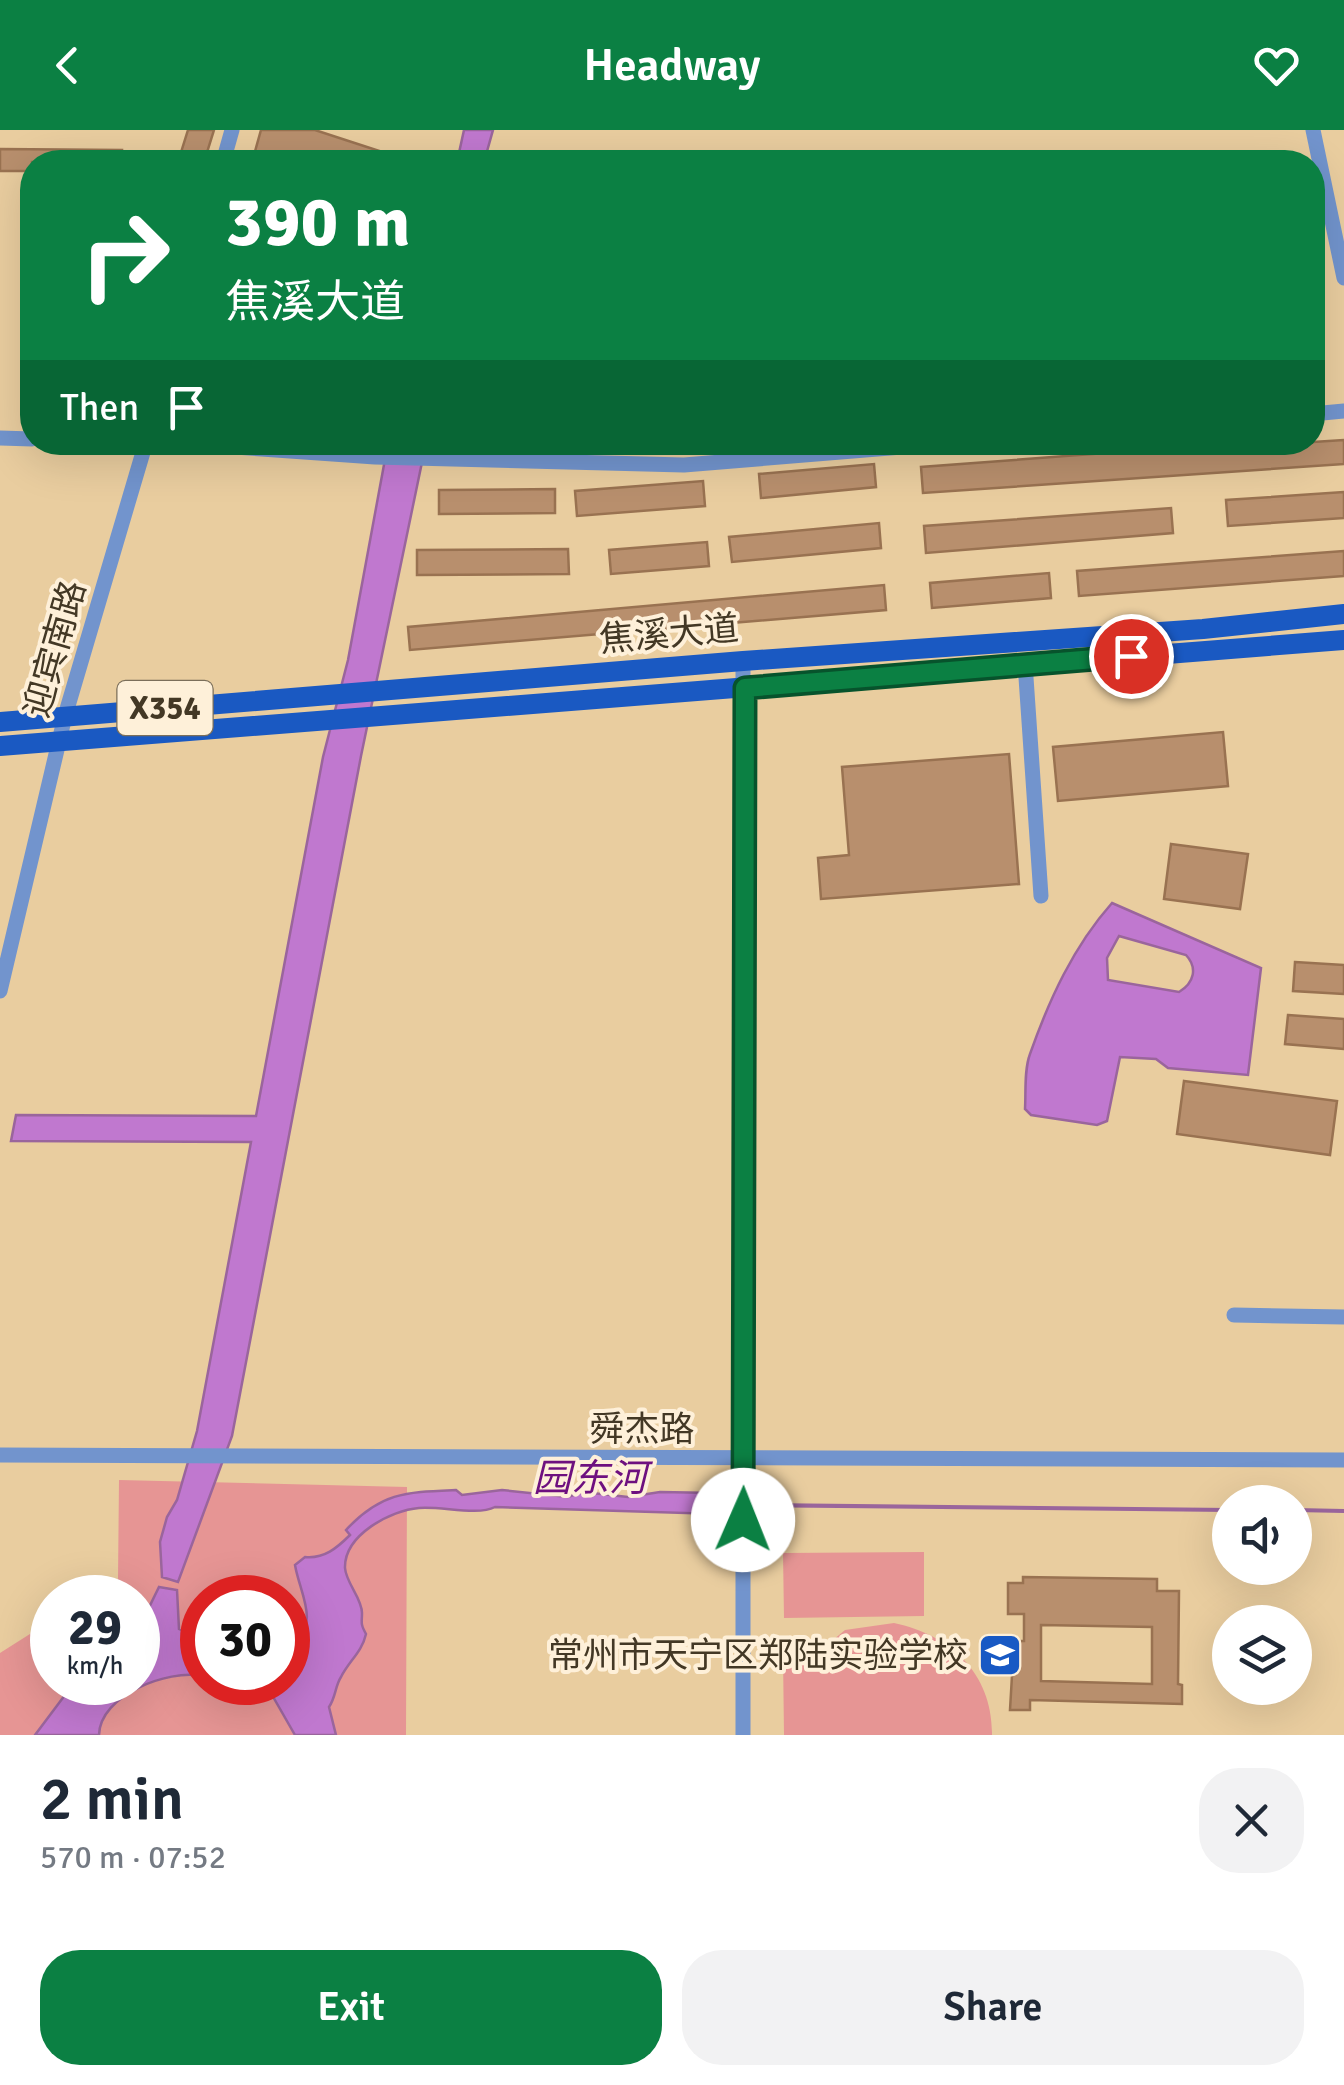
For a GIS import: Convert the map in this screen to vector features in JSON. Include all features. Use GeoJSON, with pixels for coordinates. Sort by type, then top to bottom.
{"type":"FeatureCollection","features":[{"type":"Feature","properties":{"kind":"main road","name":"焦溪大道"},"geometry":{"type":"LineString","coordinates":[[0,722],[743,661],[1203,629],[1344,614]]}},
{"type":"Feature","properties":{"kind":"main road","name":"焦溪大道"},"geometry":{"type":"LineString","coordinates":[[0,746],[1344,640]]}},
{"type":"Feature","properties":{"kind":"street"},"geometry":{"type":"LineString","coordinates":[[1325,174],[1338,222],[1344,278]]}},
{"type":"Feature","properties":{"kind":"street","name":"迎宾南路"},"geometry":{"type":"LineString","coordinates":[[0,991],[65,716],[142,455]]}},
{"type":"Feature","properties":{"kind":"street"},"geometry":{"type":"LineString","coordinates":[[347,455],[684,465],[805,455]]}},
{"type":"Feature","properties":{"kind":"street"},"geometry":{"type":"LineString","coordinates":[[743,661],[743,1735]]}},
{"type":"Feature","properties":{"kind":"street"},"geometry":{"type":"LineString","coordinates":[[1025,663],[1041,896]]}},
{"type":"Feature","properties":{"kind":"street"},"geometry":{"type":"LineString","coordinates":[[1234,1315],[1344,1317]]}},
{"type":"Feature","properties":{"kind":"street","name":"舜杰路"},"geometry":{"type":"LineString","coordinates":[[0,1454],[1344,1460]]}},
{"type":"Feature","properties":{"kind":"shaded area"},"geometry":{"type":"Polygon","coordinates":[[[464,130],[493,130],[487,150],[460,150],[464,130]]]}},
{"type":"Feature","properties":{"kind":"shaded area"},"geometry":{"type":"Polygon","coordinates":[[[386,455],[424,455],[361,756],[232,1436],[178,1582],[162,1577],[160,1542],[197,1431],[251,1142],[11,1141],[16,1115],[256,1116],[323,757],[348,660],[386,455]]]}},
{"type":"Feature","properties":{"kind":"shaded area"},"geometry":{"type":"Polygon","coordinates":[[[1112,903],[1261,968],[1248,1075],[1168,1068],[1156,1059],[1120,1057],[1107,1121],[1097,1125],[1031,1115],[1025,1109],[1027,1067],[1037,1034],[1085,938],[1112,903]],[[1119,936],[1107,958],[1108,980],[1179,992],[1193,975],[1186,955],[1119,936]]]}},
{"type":"Feature","properties":{"kind":"shaded area"},"geometry":{"type":"Polygon","coordinates":[[[119,1480],[407,1487],[406,1735],[0,1735],[0,1653],[30,1634],[30,1705],[160,1705],[160,1575],[118,1575],[119,1480]]]}},
{"type":"Feature","properties":{"kind":"shaded area"},"geometry":{"type":"Polygon","coordinates":[[[456,1490],[462,1495],[502,1490],[568,1497],[583,1492],[628,1497],[660,1492],[715,1493],[717,1514],[428,1508],[383,1519],[361,1535],[347,1556],[346,1574],[359,1602],[366,1634],[339,1680],[329,1707],[336,1735],[295,1735],[278,1705],[310,1705],[310,1575],[298,1575],[295,1565],[305,1557],[335,1548],[350,1535],[346,1530],[371,1508],[409,1494],[456,1490]]]}},
{"type":"Feature","properties":{"kind":"shaded area"},"geometry":{"type":"Polygon","coordinates":[[[924,1552],[924,1616],[784,1618],[783,1553],[924,1552]]]}},
{"type":"Feature","properties":{"kind":"shaded area"},"geometry":{"type":"Polygon","coordinates":[[[160,1587],[177,1590],[180,1676],[160,1680],[160,1587]]]}},
{"type":"Feature","properties":{"kind":"shaded area"},"geometry":{"type":"Polygon","coordinates":[[[894,1623],[934,1637],[965,1661],[985,1693],[992,1735],[784,1735],[783,1655],[806,1655],[807,1662],[845,1630],[894,1623]]]}},
{"type":"Feature","properties":{"kind":"shaded area"},"geometry":{"type":"Polygon","coordinates":[[[58,1705],[114,1705],[102,1721],[99,1735],[35,1735],[58,1705]]]}},
{"type":"Feature","properties":{"kind":"building"},"geometry":{"type":"Polygon","coordinates":[[[188,130],[214,130],[208,150],[182,150],[188,130]]]}},
{"type":"Feature","properties":{"kind":"building"},"geometry":{"type":"Polygon","coordinates":[[[261,130],[315,130],[376,150],[255,150],[261,130]]]}},
{"type":"Feature","properties":{"kind":"building"},"geometry":{"type":"Polygon","coordinates":[[[0,149],[122,150],[20,150],[20,171],[0,171],[0,149]]]}},
{"type":"Feature","properties":{"kind":"building"},"geometry":{"type":"Polygon","coordinates":[[[1344,440],[1344,464],[923,493],[921,467],[1079,455],[1325,455],[1325,441],[1344,440]]]}},
{"type":"Feature","properties":{"kind":"building"},"geometry":{"type":"Polygon","coordinates":[[[874,464],[876,487],[761,498],[759,474],[874,464]]]}},
{"type":"Feature","properties":{"kind":"building"},"geometry":{"type":"Polygon","coordinates":[[[703,481],[705,506],[577,516],[575,491],[703,481]]]}},
{"type":"Feature","properties":{"kind":"building"},"geometry":{"type":"Polygon","coordinates":[[[555,489],[555,513],[439,514],[439,490],[555,489]]]}},
{"type":"Feature","properties":{"kind":"building"},"geometry":{"type":"Polygon","coordinates":[[[1344,492],[1344,518],[1228,526],[1226,500],[1344,492]]]}},
{"type":"Feature","properties":{"kind":"building"},"geometry":{"type":"Polygon","coordinates":[[[1171,508],[1173,533],[926,553],[924,526],[1171,508]]]}},
{"type":"Feature","properties":{"kind":"building"},"geometry":{"type":"Polygon","coordinates":[[[879,523],[881,548],[732,562],[729,537],[879,523]]]}},
{"type":"Feature","properties":{"kind":"building"},"geometry":{"type":"Polygon","coordinates":[[[707,542],[709,566],[611,574],[609,550],[707,542]]]}},
{"type":"Feature","properties":{"kind":"building"},"geometry":{"type":"Polygon","coordinates":[[[568,549],[569,574],[417,575],[417,550],[568,549]]]}},
{"type":"Feature","properties":{"kind":"building"},"geometry":{"type":"Polygon","coordinates":[[[1344,551],[1344,576],[1079,596],[1077,571],[1344,551]]]}},
{"type":"Feature","properties":{"kind":"building"},"geometry":{"type":"Polygon","coordinates":[[[1049,573],[1051,598],[932,608],[930,583],[1049,573]]]}},
{"type":"Feature","properties":{"kind":"building"},"geometry":{"type":"Polygon","coordinates":[[[884,585],[886,610],[410,650],[408,627],[884,585]]]}},
{"type":"Feature","properties":{"kind":"building"},"geometry":{"type":"Polygon","coordinates":[[[1223,732],[1228,786],[1058,801],[1053,747],[1223,732]]]}},
{"type":"Feature","properties":{"kind":"building"},"geometry":{"type":"Polygon","coordinates":[[[1009,754],[1019,884],[821,899],[818,858],[849,855],[842,767],[1009,754]]]}},
{"type":"Feature","properties":{"kind":"building"},"geometry":{"type":"Polygon","coordinates":[[[1171,844],[1248,854],[1240,909],[1164,899],[1171,844]]]}},
{"type":"Feature","properties":{"kind":"building"},"geometry":{"type":"Polygon","coordinates":[[[1295,962],[1344,965],[1344,994],[1293,991],[1295,962]]]}},
{"type":"Feature","properties":{"kind":"building"},"geometry":{"type":"Polygon","coordinates":[[[1288,1015],[1344,1019],[1344,1049],[1285,1044],[1288,1015]]]}},
{"type":"Feature","properties":{"kind":"building"},"geometry":{"type":"Polygon","coordinates":[[[1184,1081],[1337,1101],[1330,1155],[1177,1134],[1184,1081]]]}},
{"type":"Feature","properties":{"kind":"building"},"geometry":{"type":"Polygon","coordinates":[[[1023,1577],[1157,1579],[1157,1591],[1179,1591],[1178,1684],[1182,1685],[1182,1704],[1030,1700],[1030,1710],[1010,1710],[1014,1641],[1024,1641],[1024,1614],[1008,1614],[1008,1583],[1023,1583],[1023,1577]],[[1041,1625],[1041,1681],[1152,1684],[1152,1627],[1041,1625]]]}},
{"type":"Feature","properties":{"kind":"waterway","name":"园东河"},"geometry":{"type":"LineString","coordinates":[[715,1504],[740,1505]]}},
{"type":"Feature","properties":{"kind":"waterway","name":"园东河"},"geometry":{"type":"LineString","coordinates":[[750,1505],[1212,1510]]}},
{"type":"Feature","properties":{"kind":"waterway","name":"园东河"},"geometry":{"type":"LineString","coordinates":[[1312,1510],[1344,1511]]}},
{"type":"Feature","properties":{"kind":"place","name":"常州市天宁区郑陆实验学校"},"geometry":{"type":"Point","coordinates":[1000,1655]}},
{"type":"Feature","properties":{"kind":"route"},"geometry":{"type":"LineString","coordinates":[[743,1520],[745,688],[1131,656]]}}]}
